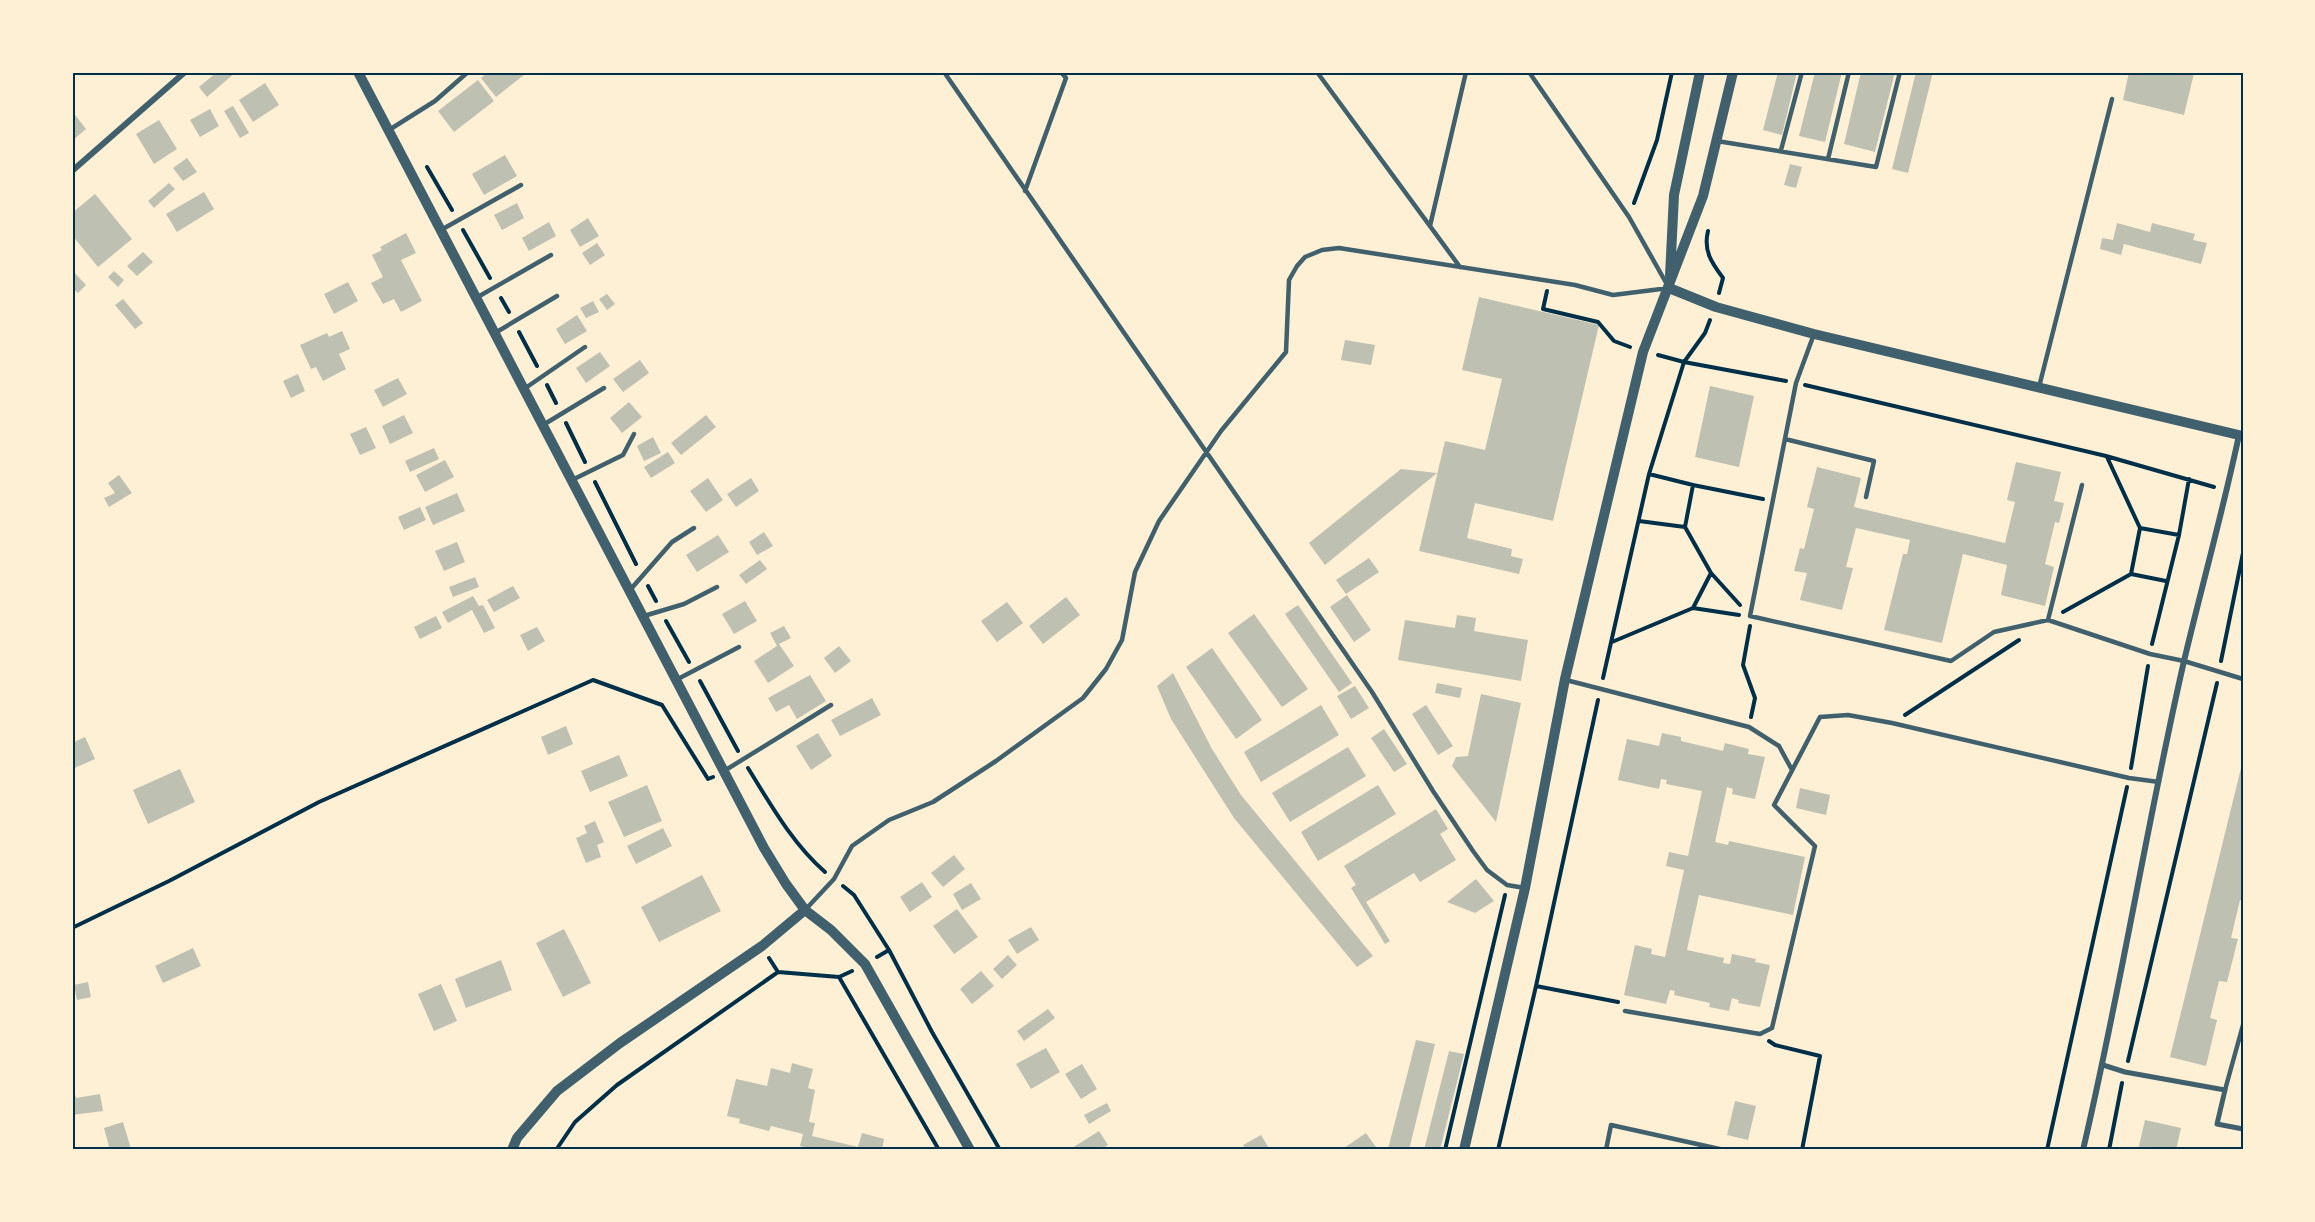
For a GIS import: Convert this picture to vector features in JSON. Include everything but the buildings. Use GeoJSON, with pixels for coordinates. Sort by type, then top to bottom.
{"type":"FeatureCollection","features":[{"type":"Feature","properties":{"kind":"street"},"geometry":{"type":"LineString","coordinates":[[72,171],[185,72]]}},
{"type":"Feature","properties":{"kind":"street"},"geometry":{"type":"LineString","coordinates":[[358,72],[764,848],[805,910],[831,930],[865,964],[970,1150]]}},
{"type":"Feature","properties":{"kind":"street"},"geometry":{"type":"LineString","coordinates":[[1669,288],[1674,195],[1700,72]]}},
{"type":"Feature","properties":{"kind":"street"},"geometry":{"type":"LineString","coordinates":[[1464,1150],[1525,888],[1565,679],[1643,351],[1703,196],[1733,72]]}},
{"type":"Feature","properties":{"kind":"street"},"geometry":{"type":"LineString","coordinates":[[1669,288],[1716,307],[1814,333],[2241,436],[2184,661],[2103,1065],[2083,1150]]}},
{"type":"Feature","properties":{"kind":"street"},"geometry":{"type":"LineString","coordinates":[[512,1150],[517,1138],[557,1091],[620,1043],[762,946],[805,910]]}},
{"type":"Feature","properties":{"kind":"street"},"geometry":{"type":"LineString","coordinates":[[2103,1065],[2125,1072],[2225,1090],[2217,1124],[2243,1130]]}},
{"type":"Feature","properties":{"kind":"lane"},"geometry":{"type":"LineString","coordinates":[[388,130],[435,101],[468,72]]}},
{"type":"Feature","properties":{"kind":"lane"},"geometry":{"type":"LineString","coordinates":[[944,72],[1372,692],[1473,852],[1487,870],[1507,885],[1525,888]]}},
{"type":"Feature","properties":{"kind":"lane"},"geometry":{"type":"LineString","coordinates":[[1025,191],[1066,78],[1061,72]]}},
{"type":"Feature","properties":{"kind":"lane"},"geometry":{"type":"LineString","coordinates":[[1317,72],[1460,267]]}},
{"type":"Feature","properties":{"kind":"lane"},"geometry":{"type":"LineString","coordinates":[[1430,226],[1466,72]]}},
{"type":"Feature","properties":{"kind":"lane"},"geometry":{"type":"LineString","coordinates":[[805,910],[834,879],[852,846],[889,820],[933,802],[996,761],[1083,698],[1106,669],[1122,640],[1136,572],[1159,521],[1194,473],[1206,452],[1286,352],[1289,280],[1305,257],[1322,250],[1339,248],[1549,281],[1613,295],[1669,288],[1629,217],[1529,72]]}},
{"type":"Feature","properties":{"kind":"lane"},"geometry":{"type":"LineString","coordinates":[[1781,150],[1802,72]]}},
{"type":"Feature","properties":{"kind":"lane"},"geometry":{"type":"LineString","coordinates":[[1828,159],[1849,72]]}},
{"type":"Feature","properties":{"kind":"lane"},"geometry":{"type":"LineString","coordinates":[[1717,141],[1876,167],[1900,72]]}},
{"type":"Feature","properties":{"kind":"lane"},"geometry":{"type":"LineString","coordinates":[[2039,387],[2112,99]]}},
{"type":"Feature","properties":{"kind":"lane"},"geometry":{"type":"LineString","coordinates":[[441,230],[521,185]]}},
{"type":"Feature","properties":{"kind":"lane"},"geometry":{"type":"LineString","coordinates":[[476,298],[551,255]]}},
{"type":"Feature","properties":{"kind":"lane"},"geometry":{"type":"LineString","coordinates":[[495,333],[557,296]]}},
{"type":"Feature","properties":{"kind":"lane"},"geometry":{"type":"LineString","coordinates":[[1814,333],[1796,383],[1750,616],[1951,661],[1994,632],[2048,620],[2150,654],[2184,661],[2243,679]]}},
{"type":"Feature","properties":{"kind":"lane"},"geometry":{"type":"LineString","coordinates":[[524,389],[585,347]]}},
{"type":"Feature","properties":{"kind":"lane"},"geometry":{"type":"LineString","coordinates":[[543,425],[604,388]]}},
{"type":"Feature","properties":{"kind":"lane"},"geometry":{"type":"LineString","coordinates":[[572,480],[623,454],[634,434]]}},
{"type":"Feature","properties":{"kind":"lane"},"geometry":{"type":"LineString","coordinates":[[1785,439],[1874,461],[1866,496]]}},
{"type":"Feature","properties":{"kind":"lane"},"geometry":{"type":"LineString","coordinates":[[2048,620],[2082,485]]}},
{"type":"Feature","properties":{"kind":"lane"},"geometry":{"type":"LineString","coordinates":[[629,590],[672,542],[694,528]]}},
{"type":"Feature","properties":{"kind":"lane"},"geometry":{"type":"LineString","coordinates":[[643,616],[684,604],[717,587]]}},
{"type":"Feature","properties":{"kind":"lane"},"geometry":{"type":"LineString","coordinates":[[676,681],[740,647]]}},
{"type":"Feature","properties":{"kind":"lane"},"geometry":{"type":"LineString","coordinates":[[1565,679],[1749,727],[1779,746],[1792,771]]}},
{"type":"Feature","properties":{"kind":"lane"},"geometry":{"type":"LineString","coordinates":[[724,771],[831,705]]}},
{"type":"Feature","properties":{"kind":"lane"},"geometry":{"type":"LineString","coordinates":[[1625,1011],[1760,1034],[1772,1028],[1815,846],[1774,805],[1820,717],[1848,714],[2129,778],[2159,782]]}},
{"type":"Feature","properties":{"kind":"lane"},"geometry":{"type":"LineString","coordinates":[[2225,1090],[2243,1025]]}},
{"type":"Feature","properties":{"kind":"lane"},"geometry":{"type":"LineString","coordinates":[[1606,1150],[1611,1125],[1724,1150]]}},
{"type":"Feature","properties":{"kind":"path"},"geometry":{"type":"LineString","coordinates":[[1629,217],[1657,140],[1672,72]]}},
{"type":"Feature","properties":{"kind":"path"},"geometry":{"type":"LineString","coordinates":[[1549,281],[1543,309],[1599,322],[1614,341],[1684,362],[1705,333],[1716,307],[1723,278],[1710,260],[1705,243],[1711,221]]}},
{"type":"Feature","properties":{"kind":"path"},"geometry":{"type":"LineString","coordinates":[[2106,456],[2140,528],[2131,574]]}},
{"type":"Feature","properties":{"kind":"path"},"geometry":{"type":"LineString","coordinates":[[1649,474],[1773,501]]}},
{"type":"Feature","properties":{"kind":"path"},"geometry":{"type":"LineString","coordinates":[[2048,1150],[2129,778],[2150,654],[2179,535],[2189,479]]}},
{"type":"Feature","properties":{"kind":"path"},"geometry":{"type":"LineString","coordinates":[[1693,485],[1684,527],[1711,573],[1750,616],[1743,665],[1755,698],[1749,727]]}},
{"type":"Feature","properties":{"kind":"path"},"geometry":{"type":"LineString","coordinates":[[1639,521],[1684,527]]}},
{"type":"Feature","properties":{"kind":"path"},"geometry":{"type":"LineString","coordinates":[[2140,528],[2179,535]]}},
{"type":"Feature","properties":{"kind":"path"},"geometry":{"type":"LineString","coordinates":[[2109,1150],[2125,1072],[2219,671],[2243,553]]}},
{"type":"Feature","properties":{"kind":"path"},"geometry":{"type":"LineString","coordinates":[[1693,608],[1711,573]]}},
{"type":"Feature","properties":{"kind":"path"},"geometry":{"type":"LineString","coordinates":[[2048,620],[2131,574],[2166,581]]}},
{"type":"Feature","properties":{"kind":"path"},"geometry":{"type":"LineString","coordinates":[[1612,642],[1693,608],[1750,616]]}},
{"type":"Feature","properties":{"kind":"path"},"geometry":{"type":"LineString","coordinates":[[1892,723],[2020,639]]}},
{"type":"Feature","properties":{"kind":"path"},"geometry":{"type":"LineString","coordinates":[[72,928],[169,881],[319,802],[593,680],[662,705],[708,779],[724,771]]}},
{"type":"Feature","properties":{"kind":"path"},"geometry":{"type":"LineString","coordinates":[[1445,1150],[1507,885]]}},
{"type":"Feature","properties":{"kind":"path"},"geometry":{"type":"LineString","coordinates":[[556,1150],[574,1122],[617,1085],[778,972],[839,977],[890,950]]}},
{"type":"Feature","properties":{"kind":"path"},"geometry":{"type":"LineString","coordinates":[[839,977],[939,1150]]}},
{"type":"Feature","properties":{"kind":"path"},"geometry":{"type":"LineString","coordinates":[[1802,1150],[1819,1062]]}}]}
